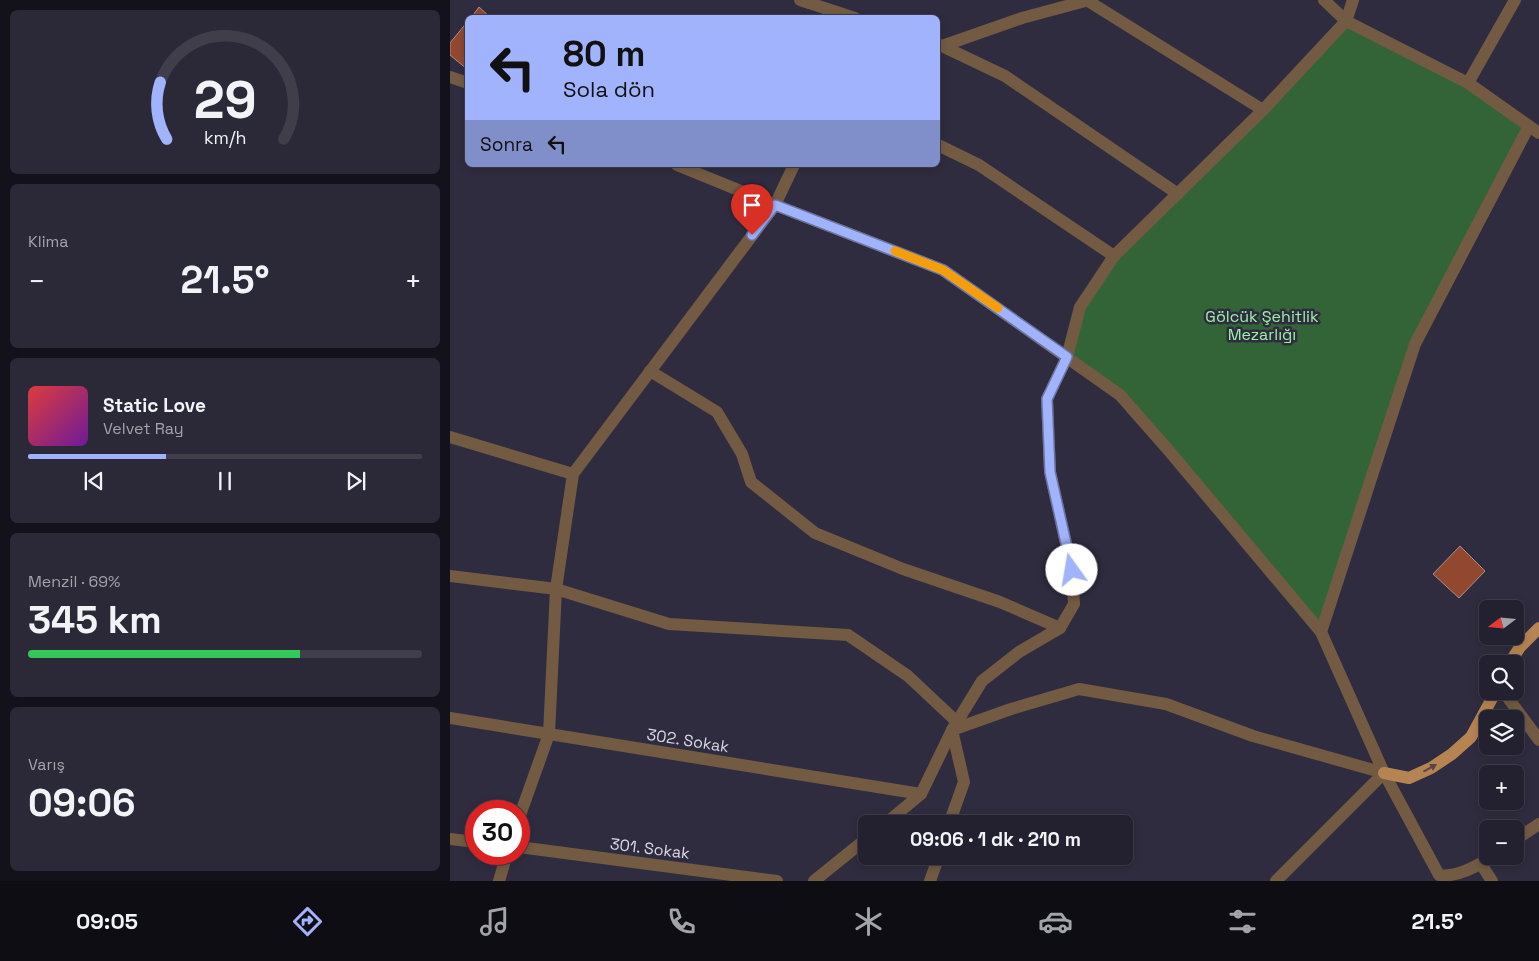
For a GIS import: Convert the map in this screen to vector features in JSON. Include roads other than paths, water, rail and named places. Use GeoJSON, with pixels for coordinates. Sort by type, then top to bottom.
{"type":"FeatureCollection","features":[{"type":"Feature","properties":{"kind":"main road"},"geometry":{"type":"LineString","coordinates":[[1515,655],[1539,628]]}},
{"type":"Feature","properties":{"kind":"main road"},"geometry":{"type":"LineString","coordinates":[[1384,772],[1409,778],[1432,768],[1452,754],[1470,737],[1491,700]]}},
{"type":"Feature","properties":{"kind":"street"},"geometry":{"type":"LineString","coordinates":[[800,0],[846,15]]}},
{"type":"Feature","properties":{"kind":"street"},"geometry":{"type":"LineString","coordinates":[[940,45],[1022,18],[1088,0],[1263,110]]}},
{"type":"Feature","properties":{"kind":"street"},"geometry":{"type":"LineString","coordinates":[[1321,632],[1415,344],[1534,129],[1468,83],[1346,21],[1324,0]]}},
{"type":"Feature","properties":{"kind":"street"},"geometry":{"type":"LineString","coordinates":[[896,815],[921,794],[955,726],[982,681],[1019,652],[1060,628],[1074,604],[1072,570],[1050,472],[1047,399],[1067,357],[1080,308],[1114,256],[1263,110],[1346,21],[1353,0]]}},
{"type":"Feature","properties":{"kind":"street"},"geometry":{"type":"LineString","coordinates":[[1468,83],[1516,0]]}},
{"type":"Feature","properties":{"kind":"street"},"geometry":{"type":"LineString","coordinates":[[940,45],[1005,76],[1178,194]]}},
{"type":"Feature","properties":{"kind":"street"},"geometry":{"type":"LineString","coordinates":[[450,77],[465,82]]}},
{"type":"Feature","properties":{"kind":"street"},"geometry":{"type":"LineString","coordinates":[[940,146],[980,165],[1114,256]]}},
{"type":"Feature","properties":{"kind":"street"},"geometry":{"type":"LineString","coordinates":[[683,167],[943,270],[1120,395],[1321,632],[1384,772],[1439,875],[1449,877],[1479,865]]}},
{"type":"Feature","properties":{"kind":"street"},"geometry":{"type":"LineString","coordinates":[[525,800],[549,734],[556,589],[573,474],[775,205],[793,167]]}},
{"type":"Feature","properties":{"kind":"street"},"geometry":{"type":"LineString","coordinates":[[650,371],[717,412],[742,454],[751,482],[815,533],[903,569],[1000,602],[1060,628]]}},
{"type":"Feature","properties":{"kind":"street"},"geometry":{"type":"LineString","coordinates":[[450,437],[573,474]]}},
{"type":"Feature","properties":{"kind":"street"},"geometry":{"type":"LineString","coordinates":[[450,576],[556,589],[669,624],[848,635],[908,676],[955,726],[964,782],[952,815]]}},
{"type":"Feature","properties":{"kind":"street"},"geometry":{"type":"LineString","coordinates":[[955,726],[1080,689],[1166,704],[1253,736],[1384,772]]}},
{"type":"Feature","properties":{"kind":"street"},"geometry":{"type":"LineString","coordinates":[[1510,700],[1539,740]]}},
{"type":"Feature","properties":{"kind":"street","name":"302. Sokak"},"geometry":{"type":"LineString","coordinates":[[450,718],[921,794]]}},
{"type":"Feature","properties":{"kind":"street"},"geometry":{"type":"LineString","coordinates":[[1279,880],[1384,772]]}},
{"type":"Feature","properties":{"kind":"street"},"geometry":{"type":"LineString","coordinates":[[1524,834],[1539,824]]}},
{"type":"Feature","properties":{"kind":"street"},"geometry":{"type":"LineString","coordinates":[[450,839],[465,841]]}},
{"type":"Feature","properties":{"kind":"street"},"geometry":{"type":"LineString","coordinates":[[814,881],[858,845]]}},
{"type":"Feature","properties":{"kind":"street","name":"301. Sokak"},"geometry":{"type":"LineString","coordinates":[[530,848],[777,881]]}},
{"type":"Feature","properties":{"kind":"street"},"geometry":{"type":"LineString","coordinates":[[499,881],[503,865]]}},
{"type":"Feature","properties":{"kind":"street"},"geometry":{"type":"LineString","coordinates":[[930,881],[935,865]]}},
{"type":"Feature","properties":{"kind":"street"},"geometry":{"type":"LineString","coordinates":[[1482,865],[1492,881]]}},
{"type":"Feature","properties":{"kind":"park label","name":"Gölcük Şehitlik Mezarlığı"},"geometry":{"type":"Point","coordinates":[1262,325]}}]}
